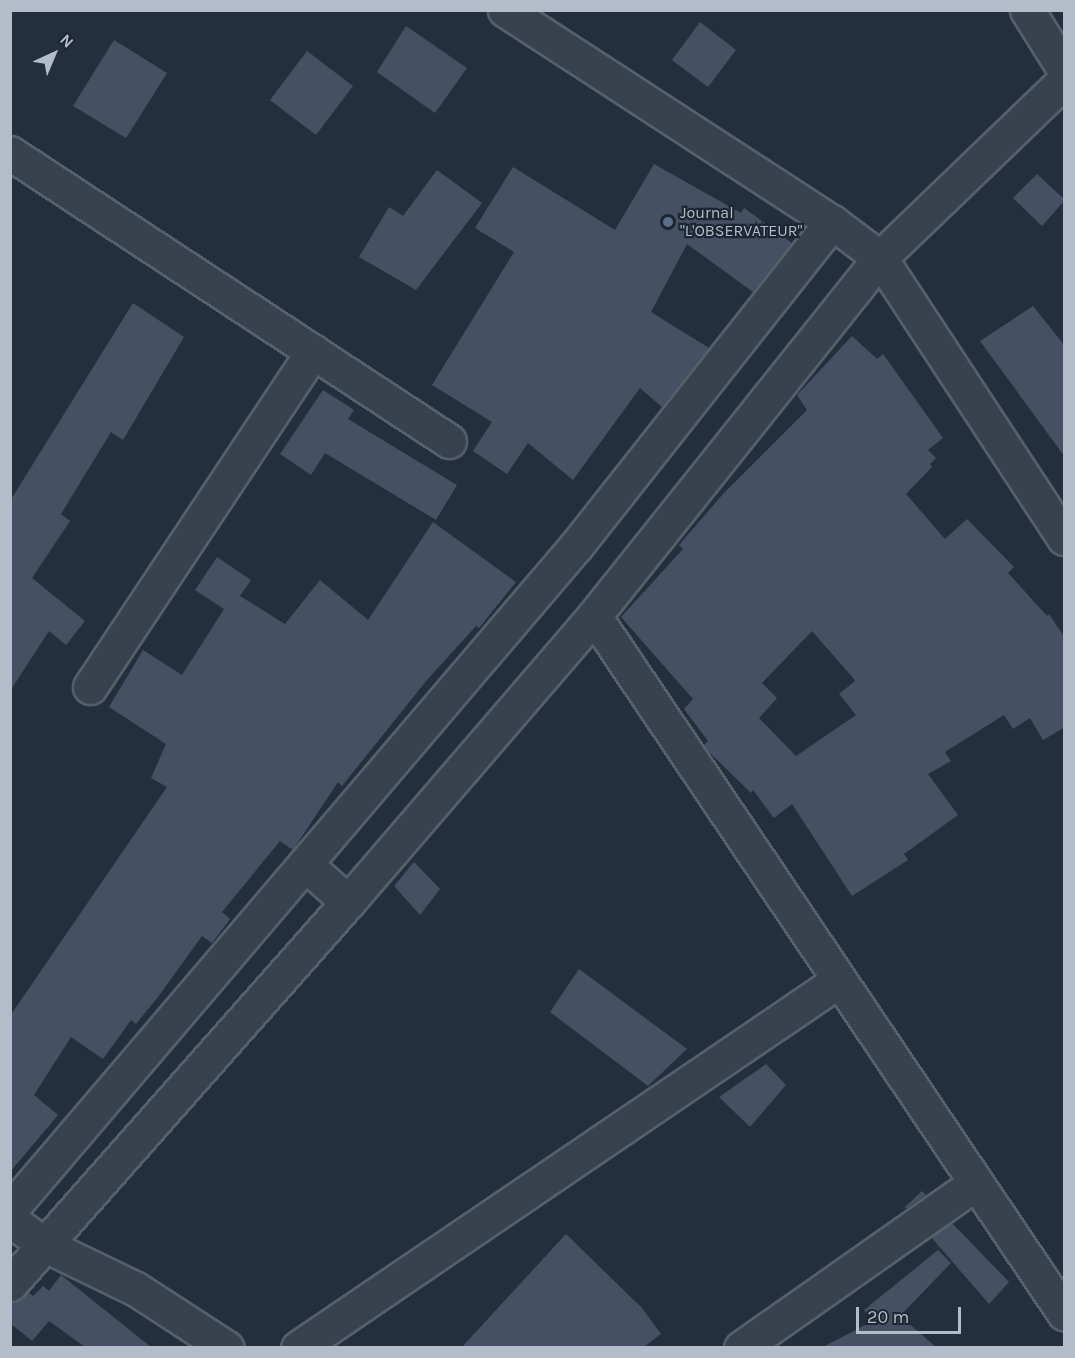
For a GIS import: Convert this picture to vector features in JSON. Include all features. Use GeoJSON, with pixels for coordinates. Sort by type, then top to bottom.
{"type":"FeatureCollection","features":[{"type":"Feature","properties":{"kind":"street"},"geometry":{"type":"LineString","coordinates":[[506,10],[832,222],[880,258],[1065,538]]}},
{"type":"Feature","properties":{"kind":"street"},"geometry":{"type":"LineString","coordinates":[[1028,10],[1065,69]]}},
{"type":"Feature","properties":{"kind":"street"},"geometry":{"type":"LineString","coordinates":[[10,1284],[47,1246],[348,902],[594,616],[880,258],[1065,81]]}},
{"type":"Feature","properties":{"kind":"street"},"geometry":{"type":"LineString","coordinates":[[10,153],[449,441]]}},
{"type":"Feature","properties":{"kind":"street"},"geometry":{"type":"LineString","coordinates":[[10,1210],[576,546],[832,222]]}},
{"type":"Feature","properties":{"kind":"street"},"geometry":{"type":"LineString","coordinates":[[90,687],[313,351]]}},
{"type":"Feature","properties":{"kind":"street"},"geometry":{"type":"LineString","coordinates":[[594,616],[838,981],[1065,1313]]}},
{"type":"Feature","properties":{"kind":"street"},"geometry":{"type":"LineString","coordinates":[[305,864],[348,902]]}},
{"type":"Feature","properties":{"kind":"street"},"geometry":{"type":"LineString","coordinates":[[298,1347],[838,981]]}},
{"type":"Feature","properties":{"kind":"street"},"geometry":{"type":"LineString","coordinates":[[741,1347],[976,1183]]}},
{"type":"Feature","properties":{"kind":"street"},"geometry":{"type":"LineString","coordinates":[[10,1220],[47,1246],[136,1289],[227,1347]]}},
{"type":"Feature","properties":{"kind":"building"},"geometry":{"type":"Polygon","coordinates":[[[700,22],[736,50],[708,87],[672,60],[700,22]]]}},
{"type":"Feature","properties":{"kind":"building"},"geometry":{"type":"Polygon","coordinates":[[[406,26],[467,68],[435,113],[377,72],[406,26]]]}},
{"type":"Feature","properties":{"kind":"building"},"geometry":{"type":"Polygon","coordinates":[[[114,40],[167,73],[126,138],[73,106],[114,40]]]}},
{"type":"Feature","properties":{"kind":"building"},"geometry":{"type":"Polygon","coordinates":[[[307,51],[353,86],[316,135],[270,100],[307,51]]]}},
{"type":"Feature","properties":{"kind":"building"},"geometry":{"type":"Polygon","coordinates":[[[654,164],[741,213],[744,208],[792,243],[753,292],[687,244],[651,312],[709,348],[662,407],[640,388],[573,480],[528,443],[507,474],[473,451],[492,422],[432,385],[514,252],[475,228],[513,167],[615,230],[654,164]]]}},
{"type":"Feature","properties":{"kind":"building"},"geometry":{"type":"Polygon","coordinates":[[[437,170],[482,203],[416,290],[359,257],[389,207],[403,216],[437,170]]]}},
{"type":"Feature","properties":{"kind":"building"},"geometry":{"type":"Polygon","coordinates":[[[1037,174],[1065,200],[1042,226],[1013,198],[1037,174]]]}},
{"type":"Feature","properties":{"kind":"building"},"geometry":{"type":"Polygon","coordinates":[[[133,303],[184,337],[123,440],[111,432],[61,514],[70,521],[32,578],[85,621],[66,645],[49,631],[10,691],[10,501],[133,303]]]}},
{"type":"Feature","properties":{"kind":"building"},"geometry":{"type":"Polygon","coordinates":[[[1033,306],[1065,346],[1065,457],[980,341],[1033,306]]]}},
{"type":"Feature","properties":{"kind":"building"},"geometry":{"type":"Polygon","coordinates":[[[852,336],[877,359],[883,354],[943,438],[928,450],[936,458],[930,464],[932,467],[906,494],[945,539],[967,519],[1014,567],[1008,573],[1047,616],[1049,614],[1065,638],[1065,727],[1043,740],[1030,718],[1013,729],[1004,715],[945,752],[951,761],[928,774],[958,815],[904,854],[908,860],[852,896],[792,804],[774,818],[753,790],[751,793],[709,752],[704,745],[708,741],[684,709],[693,699],[621,617],[683,549],[679,545],[723,494],[807,410],[797,395],[852,336]],[[812,631],[762,683],[777,698],[759,718],[796,756],[856,715],[839,694],[855,681],[812,631]]]}},
{"type":"Feature","properties":{"kind":"building"},"geometry":{"type":"Polygon","coordinates":[[[323,390],[354,410],[348,419],[457,485],[436,520],[325,453],[311,475],[280,454],[323,390]]]}},
{"type":"Feature","properties":{"kind":"building"},"geometry":{"type":"Polygon","coordinates":[[[433,522],[516,582],[479,628],[476,626],[427,680],[342,786],[338,782],[293,850],[280,841],[222,912],[230,919],[212,943],[202,936],[158,997],[136,1024],[131,1020],[103,1059],[71,1037],[34,1095],[58,1115],[10,1172],[10,1016],[167,787],[151,778],[166,744],[109,707],[143,650],[182,675],[224,609],[195,590],[217,557],[251,580],[240,596],[285,624],[320,580],[368,620],[433,522]]]}},
{"type":"Feature","properties":{"kind":"building"},"geometry":{"type":"Polygon","coordinates":[[[414,862],[440,889],[420,915],[394,886],[414,862]]]}},
{"type":"Feature","properties":{"kind":"building"},"geometry":{"type":"Polygon","coordinates":[[[579,969],[687,1049],[648,1086],[550,1012],[579,969]]]}},
{"type":"Feature","properties":{"kind":"building"},"geometry":{"type":"Polygon","coordinates":[[[766,1064],[786,1085],[750,1127],[719,1097],[766,1064]]]}},
{"type":"Feature","properties":{"kind":"building"},"geometry":{"type":"Polygon","coordinates":[[[922,1191],[926,1195],[906,1209],[905,1207],[922,1191]]]}},
{"type":"Feature","properties":{"kind":"building"},"geometry":{"type":"Polygon","coordinates":[[[952,1223],[1009,1282],[989,1304],[931,1237],[952,1223]]]}},
{"type":"Feature","properties":{"kind":"building"},"geometry":{"type":"Polygon","coordinates":[[[566,1234],[642,1308],[661,1334],[644,1347],[462,1347],[566,1234]]]}},
{"type":"Feature","properties":{"kind":"building"},"geometry":{"type":"Polygon","coordinates":[[[938,1250],[951,1263],[900,1316],[936,1347],[823,1347],[873,1321],[864,1310],[938,1250]]]}},
{"type":"Feature","properties":{"kind":"building"},"geometry":{"type":"Polygon","coordinates":[[[61,1275],[151,1347],[85,1347],[49,1321],[32,1341],[10,1323],[10,1305],[28,1292],[33,1296],[43,1286],[49,1291],[61,1275]]]}},
{"type":"Feature","properties":{"kind":"place","name":"Journal \"L'OBSERVATEUR\""},"geometry":{"type":"Point","coordinates":[668,222]}}]}
